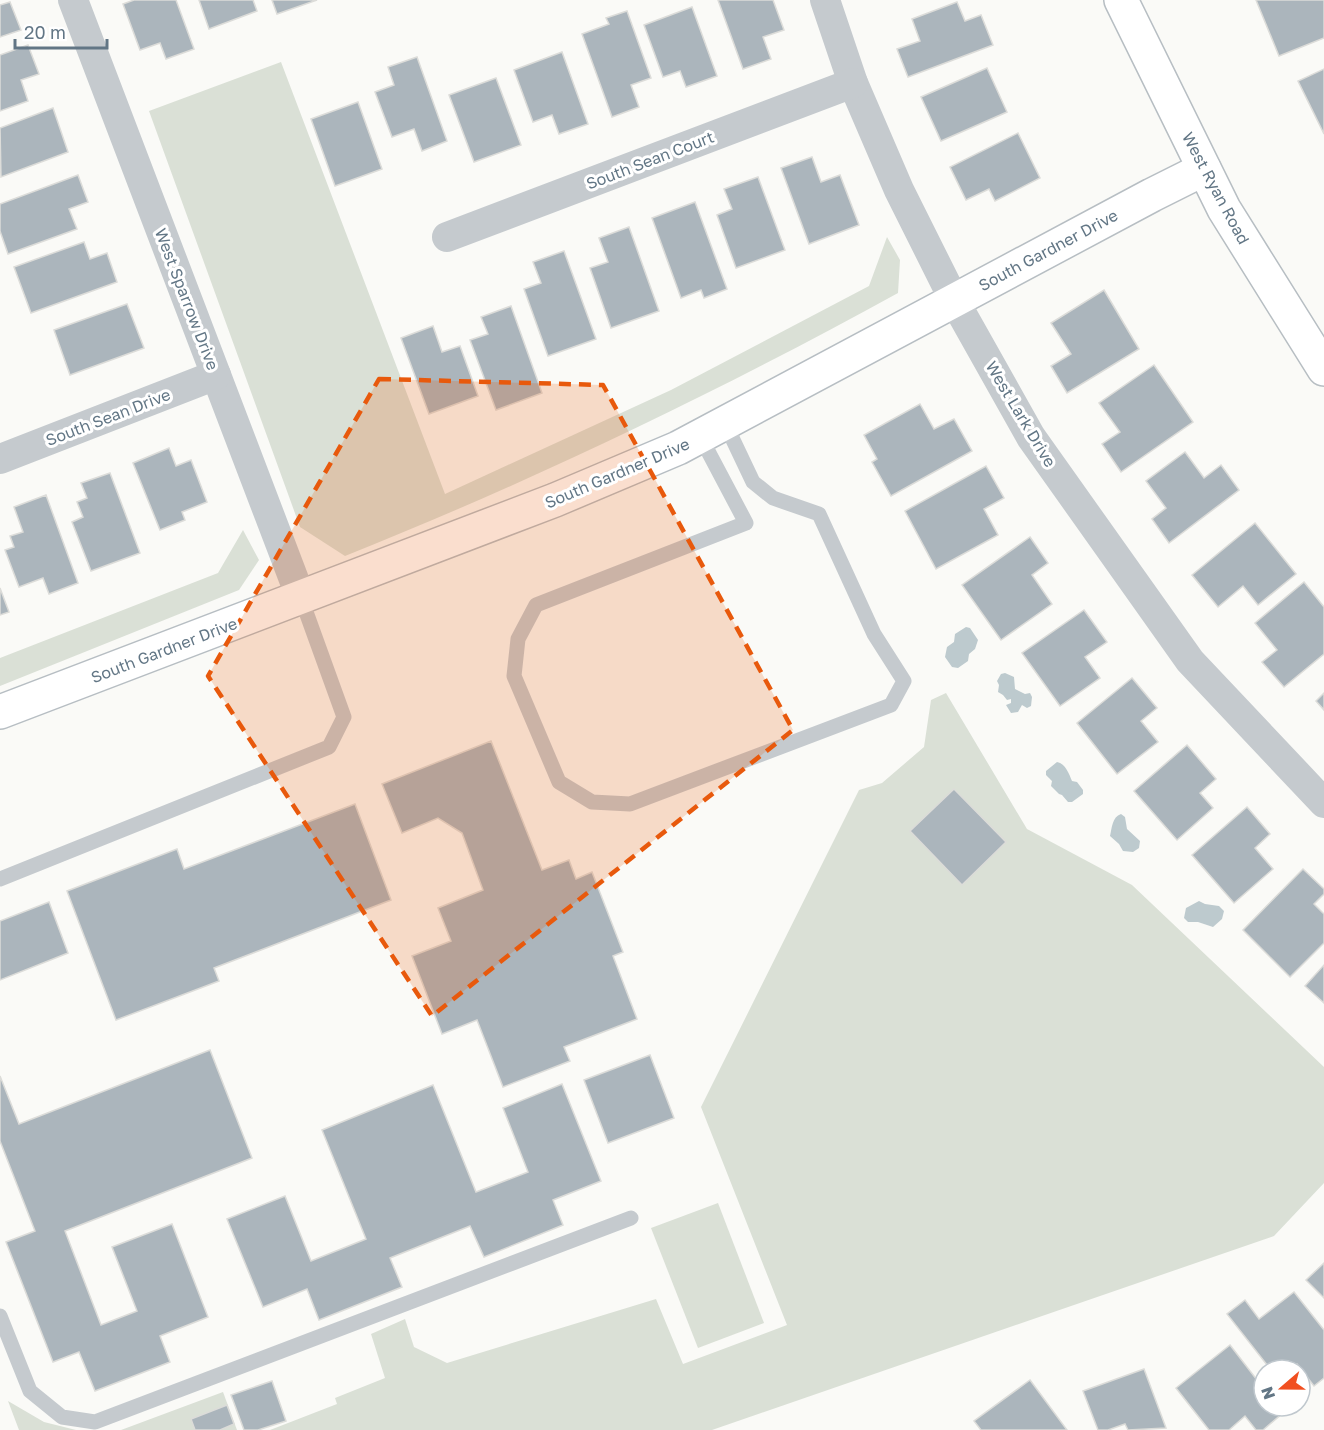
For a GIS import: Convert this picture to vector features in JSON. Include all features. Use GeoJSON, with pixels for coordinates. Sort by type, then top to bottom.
{"type":"FeatureCollection","features":[{"type":"Feature","properties":{"kind":"street","name":"West Sparrow Drive"},"geometry":{"type":"LineString","coordinates":[[73,0],[301,598]]}},
{"type":"Feature","properties":{"kind":"street","name":"West Lark Drive"},"geometry":{"type":"LineString","coordinates":[[825,0],[853,83],[899,190],[954,300],[1031,437],[1190,661],[1324,803]]}},
{"type":"Feature","properties":{"kind":"street","name":"West Ryan Road"},"geometry":{"type":"LineString","coordinates":[[1121,0],[1224,209],[1324,369]]}},
{"type":"Feature","properties":{"kind":"street","name":"South Sean Court"},"geometry":{"type":"LineString","coordinates":[[447,237],[853,83]]}},
{"type":"Feature","properties":{"kind":"street","name":"South Gardner Drive"},"geometry":{"type":"LineString","coordinates":[[0,712],[555,500],[678,448],[1204,169]]}},
{"type":"Feature","properties":{"kind":"street","name":"South Sean Drive"},"geometry":{"type":"LineString","coordinates":[[0,459],[216,375]]}},
{"type":"Feature","properties":{"kind":"lane"},"geometry":{"type":"LineString","coordinates":[[713,429],[753,482],[773,498],[819,513],[874,634],[904,681],[891,705],[630,804],[592,802],[560,782],[514,676],[518,639],[536,605],[746,523],[713,429]]}},
{"type":"Feature","properties":{"kind":"lane"},"geometry":{"type":"LineString","coordinates":[[0,879],[329,747],[344,717],[301,598]]}},
{"type":"Feature","properties":{"kind":"lane"},"geometry":{"type":"LineString","coordinates":[[0,1316],[30,1391],[62,1417],[95,1422],[631,1218]]}},
{"type":"Feature","properties":{"kind":"highlighted area"},"geometry":{"type":"Polygon","coordinates":[[[379,379],[603,385],[793,730],[432,1016],[208,676],[379,379]]]}},
{"type":"Feature","properties":{"kind":"shaded area"},"geometry":{"type":"Polygon","coordinates":[[[281,62],[445,494],[671,390],[869,286],[887,237],[900,260],[898,293],[694,400],[625,433],[486,497],[345,556],[300,527],[149,111],[281,62]]]}},
{"type":"Feature","properties":{"kind":"shaded area"},"geometry":{"type":"Polygon","coordinates":[[[243,530],[259,560],[239,590],[0,686],[0,658],[218,573],[243,530]]]}},
{"type":"Feature","properties":{"kind":"shaded area"},"geometry":{"type":"Polygon","coordinates":[[[966,627],[970,628],[978,640],[975,649],[969,654],[968,661],[958,668],[952,667],[945,657],[947,647],[954,642],[955,634],[966,627]]]}},
{"type":"Feature","properties":{"kind":"shaded area"},"geometry":{"type":"Polygon","coordinates":[[[1005,673],[1014,677],[1015,689],[1025,694],[1030,693],[1031,706],[1027,708],[1022,705],[1018,712],[1011,713],[1006,705],[1011,703],[1011,699],[1007,700],[998,692],[997,681],[1001,674],[1005,673]]]}},
{"type":"Feature","properties":{"kind":"shaded area"},"geometry":{"type":"Polygon","coordinates":[[[946,693],[1027,829],[1132,885],[1324,1067],[1324,1183],[1274,1236],[712,1430],[270,1430],[337,1404],[335,1398],[385,1378],[371,1334],[405,1319],[414,1347],[447,1363],[656,1299],[683,1364],[787,1325],[701,1107],[859,790],[882,783],[924,747],[931,700],[946,693]]]}},
{"type":"Feature","properties":{"kind":"shaded area"},"geometry":{"type":"Polygon","coordinates":[[[1057,762],[1065,767],[1072,781],[1077,782],[1083,790],[1083,794],[1072,802],[1068,802],[1051,786],[1052,781],[1046,775],[1046,771],[1057,762]]]}},
{"type":"Feature","properties":{"kind":"shaded area"},"geometry":{"type":"Polygon","coordinates":[[[1121,814],[1125,817],[1127,829],[1140,841],[1139,848],[1133,852],[1123,851],[1110,836],[1114,820],[1121,814]]]}},
{"type":"Feature","properties":{"kind":"shaded area"},"geometry":{"type":"Polygon","coordinates":[[[1199,901],[1219,906],[1224,911],[1222,919],[1213,927],[1198,922],[1188,922],[1184,918],[1186,908],[1199,901]]]}},
{"type":"Feature","properties":{"kind":"shaded area"},"geometry":{"type":"Polygon","coordinates":[[[718,1203],[764,1323],[698,1348],[651,1228],[718,1203]]]}},
{"type":"Feature","properties":{"kind":"shaded area"},"geometry":{"type":"Polygon","coordinates":[[[223,1392],[237,1430],[121,1430],[223,1392]]]}},
{"type":"Feature","properties":{"kind":"shaded area"},"geometry":{"type":"Polygon","coordinates":[[[8,1401],[44,1422],[76,1430],[19,1430],[8,1401]]]}},
{"type":"Feature","properties":{"kind":"building"},"geometry":{"type":"Polygon","coordinates":[[[134,0],[176,0],[194,49],[166,59],[160,43],[140,50],[123,4],[134,0]]]}},
{"type":"Feature","properties":{"kind":"building"},"geometry":{"type":"Polygon","coordinates":[[[199,0],[253,0],[257,11],[209,29],[199,0]]]}},
{"type":"Feature","properties":{"kind":"building"},"geometry":{"type":"Polygon","coordinates":[[[272,0],[317,0],[277,14],[272,0]]]}},
{"type":"Feature","properties":{"kind":"building"},"geometry":{"type":"Polygon","coordinates":[[[718,0],[773,0],[784,30],[763,37],[771,59],[743,69],[718,0]]]}},
{"type":"Feature","properties":{"kind":"building"},"geometry":{"type":"Polygon","coordinates":[[[1256,0],[1324,0],[1324,38],[1279,56],[1256,0]]]}},
{"type":"Feature","properties":{"kind":"building"},"geometry":{"type":"Polygon","coordinates":[[[10,2],[21,30],[0,37],[0,5],[10,2]]]}},
{"type":"Feature","properties":{"kind":"building"},"geometry":{"type":"Polygon","coordinates":[[[957,2],[965,21],[981,15],[993,45],[908,77],[897,49],[920,41],[912,19],[957,2]]]}},
{"type":"Feature","properties":{"kind":"building"},"geometry":{"type":"Polygon","coordinates":[[[692,7],[717,76],[686,87],[680,71],[663,77],[644,25],[692,7]]]}},
{"type":"Feature","properties":{"kind":"building"},"geometry":{"type":"Polygon","coordinates":[[[627,11],[651,78],[631,85],[639,107],[612,117],[582,34],[609,24],[606,18],[627,11]]]}},
{"type":"Feature","properties":{"kind":"building"},"geometry":{"type":"Polygon","coordinates":[[[28,45],[39,74],[21,80],[28,101],[0,111],[0,55],[28,45]]]}},
{"type":"Feature","properties":{"kind":"building"},"geometry":{"type":"Polygon","coordinates":[[[562,52],[588,124],[559,134],[552,115],[533,122],[514,70],[562,52]]]}},
{"type":"Feature","properties":{"kind":"building"},"geometry":{"type":"Polygon","coordinates":[[[417,57],[447,141],[422,151],[414,129],[392,137],[375,92],[394,85],[388,67],[417,57]]]}},
{"type":"Feature","properties":{"kind":"building"},"geometry":{"type":"Polygon","coordinates":[[[987,68],[1007,112],[941,141],[921,97],[987,68]]]}},
{"type":"Feature","properties":{"kind":"building"},"geometry":{"type":"Polygon","coordinates":[[[1324,69],[1324,134],[1298,81],[1324,69]]]}},
{"type":"Feature","properties":{"kind":"building"},"geometry":{"type":"Polygon","coordinates":[[[496,78],[521,145],[474,162],[449,95],[496,78]]]}},
{"type":"Feature","properties":{"kind":"building"},"geometry":{"type":"Polygon","coordinates":[[[358,102],[382,169],[335,186],[311,119],[358,102]]]}},
{"type":"Feature","properties":{"kind":"building"},"geometry":{"type":"Polygon","coordinates":[[[53,108],[68,152],[1,177],[0,128],[53,108]]]}},
{"type":"Feature","properties":{"kind":"building"},"geometry":{"type":"Polygon","coordinates":[[[1018,133],[1040,178],[995,201],[989,189],[966,200],[950,167],[1018,133]]]}},
{"type":"Feature","properties":{"kind":"building"},"geometry":{"type":"Polygon","coordinates":[[[812,157],[821,182],[840,175],[859,225],[809,244],[781,168],[812,157]]]}},
{"type":"Feature","properties":{"kind":"building"},"geometry":{"type":"Polygon","coordinates":[[[78,175],[88,202],[69,209],[77,229],[8,254],[0,231],[0,204],[78,175]]]}},
{"type":"Feature","properties":{"kind":"building"},"geometry":{"type":"Polygon","coordinates":[[[758,177],[785,250],[736,268],[717,215],[732,209],[724,189],[758,177]]]}},
{"type":"Feature","properties":{"kind":"building"},"geometry":{"type":"Polygon","coordinates":[[[695,202],[727,289],[704,298],[701,290],[681,298],[652,218],[695,202]]]}},
{"type":"Feature","properties":{"kind":"building"},"geometry":{"type":"Polygon","coordinates":[[[629,227],[659,311],[611,328],[590,268],[608,262],[599,238],[629,227]]]}},
{"type":"Feature","properties":{"kind":"building"},"geometry":{"type":"Polygon","coordinates":[[[84,242],[90,259],[107,253],[117,282],[31,313],[14,267],[84,242]]]}},
{"type":"Feature","properties":{"kind":"building"},"geometry":{"type":"Polygon","coordinates":[[[564,251],[596,339],[548,356],[524,289],[541,283],[533,262],[564,251]]]}},
{"type":"Feature","properties":{"kind":"building"},"geometry":{"type":"Polygon","coordinates":[[[1104,290],[1139,349],[1067,393],[1051,366],[1071,354],[1051,323],[1104,290]]]}},
{"type":"Feature","properties":{"kind":"building"},"geometry":{"type":"Polygon","coordinates":[[[127,304],[144,348],[70,375],[54,330],[127,304]]]}},
{"type":"Feature","properties":{"kind":"building"},"geometry":{"type":"Polygon","coordinates":[[[511,306],[542,393],[496,410],[470,340],[488,334],[481,317],[511,306]]]}},
{"type":"Feature","properties":{"kind":"building"},"geometry":{"type":"Polygon","coordinates":[[[433,326],[442,352],[460,346],[478,396],[429,414],[401,338],[433,326]]]}},
{"type":"Feature","properties":{"kind":"building"},"geometry":{"type":"Polygon","coordinates":[[[1154,365],[1193,422],[1121,472],[1102,444],[1120,432],[1099,403],[1154,365]]]}},
{"type":"Feature","properties":{"kind":"building"},"geometry":{"type":"Polygon","coordinates":[[[920,404],[934,429],[954,419],[972,451],[891,496],[872,462],[877,459],[864,435],[920,404]]]}},
{"type":"Feature","properties":{"kind":"building"},"geometry":{"type":"Polygon","coordinates":[[[169,448],[176,466],[191,460],[207,502],[182,512],[185,520],[160,530],[133,463],[169,448]]]}},
{"type":"Feature","properties":{"kind":"building"},"geometry":{"type":"Polygon","coordinates":[[[1185,452],[1204,478],[1221,465],[1239,490],[1169,543],[1152,519],[1166,508],[1146,481],[1185,452]]]}},
{"type":"Feature","properties":{"kind":"building"},"geometry":{"type":"Polygon","coordinates":[[[986,466],[1004,498],[984,509],[998,535],[936,569],[905,511],[986,466]]]}},
{"type":"Feature","properties":{"kind":"building"},"geometry":{"type":"Polygon","coordinates":[[[110,473],[140,553],[91,571],[72,522],[83,517],[77,502],[87,498],[81,483],[110,473]]]}},
{"type":"Feature","properties":{"kind":"building"},"geometry":{"type":"Polygon","coordinates":[[[46,495],[78,583],[49,594],[43,578],[19,587],[5,550],[14,547],[10,536],[23,532],[14,507],[46,495]]]}},
{"type":"Feature","properties":{"kind":"building"},"geometry":{"type":"Polygon","coordinates":[[[1255,523],[1296,574],[1258,605],[1243,586],[1218,607],[1192,575],[1255,523]]]}},
{"type":"Feature","properties":{"kind":"building"},"geometry":{"type":"Polygon","coordinates":[[[1030,537],[1048,563],[1032,575],[1052,604],[1001,640],[962,585],[1030,537]]]}},
{"type":"Feature","properties":{"kind":"building"},"geometry":{"type":"Polygon","coordinates":[[[1304,582],[1324,607],[1324,654],[1284,687],[1262,662],[1277,650],[1255,623],[1304,582]]]}},
{"type":"Feature","properties":{"kind":"building"},"geometry":{"type":"Polygon","coordinates":[[[0,588],[9,612],[0,615],[0,588]]]}},
{"type":"Feature","properties":{"kind":"building"},"geometry":{"type":"Polygon","coordinates":[[[1084,610],[1107,642],[1085,657],[1100,678],[1060,706],[1022,653],[1084,610]]]}},
{"type":"Feature","properties":{"kind":"building"},"geometry":{"type":"Polygon","coordinates":[[[1132,678],[1157,708],[1141,721],[1158,742],[1117,774],[1077,723],[1132,678]]]}},
{"type":"Feature","properties":{"kind":"building"},"geometry":{"type":"Polygon","coordinates":[[[1324,693],[1324,710],[1316,701],[1324,693]]]}},
{"type":"Feature","properties":{"kind":"building"},"geometry":{"type":"Polygon","coordinates":[[[491,741],[542,870],[569,860],[576,879],[592,872],[623,952],[613,956],[637,1019],[564,1047],[570,1061],[503,1087],[477,1020],[442,1034],[412,956],[451,941],[438,908],[483,890],[462,833],[438,818],[402,833],[382,784],[491,741]]]}},
{"type":"Feature","properties":{"kind":"building"},"geometry":{"type":"Polygon","coordinates":[[[1187,745],[1216,779],[1200,793],[1213,808],[1177,840],[1134,791],[1187,745]]]}},
{"type":"Feature","properties":{"kind":"building"},"geometry":{"type":"Polygon","coordinates":[[[954,789],[1006,842],[962,885],[910,831],[954,789]]]}},
{"type":"Feature","properties":{"kind":"building"},"geometry":{"type":"Polygon","coordinates":[[[355,804],[391,900],[214,968],[219,981],[116,1020],[67,891],[177,849],[184,869],[355,804]]]}},
{"type":"Feature","properties":{"kind":"building"},"geometry":{"type":"Polygon","coordinates":[[[1247,807],[1270,834],[1255,848],[1273,869],[1234,903],[1192,855],[1247,807]]]}},
{"type":"Feature","properties":{"kind":"building"},"geometry":{"type":"Polygon","coordinates":[[[1303,869],[1324,889],[1324,894],[1314,904],[1324,914],[1324,943],[1290,977],[1243,930],[1303,869]]]}},
{"type":"Feature","properties":{"kind":"building"},"geometry":{"type":"Polygon","coordinates":[[[49,902],[68,953],[0,980],[0,921],[49,902]]]}},
{"type":"Feature","properties":{"kind":"building"},"geometry":{"type":"Polygon","coordinates":[[[1324,965],[1324,1003],[1305,986],[1324,965]]]}},
{"type":"Feature","properties":{"kind":"building"},"geometry":{"type":"Polygon","coordinates":[[[210,1050],[252,1158],[65,1231],[101,1325],[137,1311],[112,1247],[172,1224],[208,1317],[160,1336],[170,1362],[95,1391],[79,1352],[53,1362],[6,1242],[35,1231],[0,1141],[0,1076],[19,1124],[210,1050]]]}},
{"type":"Feature","properties":{"kind":"building"},"geometry":{"type":"Polygon","coordinates":[[[650,1055],[674,1118],[608,1143],[584,1080],[650,1055]]]}},
{"type":"Feature","properties":{"kind":"building"},"geometry":{"type":"Polygon","coordinates":[[[562,1084],[601,1181],[553,1200],[563,1225],[484,1257],[470,1226],[390,1258],[402,1287],[319,1320],[307,1289],[263,1307],[227,1219],[285,1196],[311,1261],[366,1239],[322,1130],[433,1085],[476,1192],[528,1172],[503,1108],[562,1084]]]}},
{"type":"Feature","properties":{"kind":"building"},"geometry":{"type":"Polygon","coordinates":[[[1324,1263],[1324,1298],[1306,1280],[1324,1263]]]}},
{"type":"Feature","properties":{"kind":"building"},"geometry":{"type":"Polygon","coordinates":[[[1294,1292],[1324,1330],[1324,1378],[1314,1386],[1312,1383],[1312,1358],[1262,1358],[1227,1314],[1245,1300],[1259,1319],[1294,1292]]]}},
{"type":"Feature","properties":{"kind":"building"},"geometry":{"type":"Polygon","coordinates":[[[1230,1345],[1252,1373],[1252,1418],[1277,1418],[1263,1430],[1256,1430],[1245,1416],[1229,1430],[1209,1430],[1176,1388],[1230,1345]]]}},
{"type":"Feature","properties":{"kind":"building"},"geometry":{"type":"Polygon","coordinates":[[[1144,1369],[1166,1428],[1128,1430],[1125,1424],[1108,1430],[1098,1430],[1083,1391],[1144,1369]]]}},
{"type":"Feature","properties":{"kind":"building"},"geometry":{"type":"Polygon","coordinates":[[[1030,1380],[1067,1430],[981,1430],[974,1421],[1030,1380]]]}},
{"type":"Feature","properties":{"kind":"building"},"geometry":{"type":"Polygon","coordinates":[[[272,1381],[286,1421],[258,1430],[244,1430],[231,1395],[272,1381]]]}},
{"type":"Feature","properties":{"kind":"building"},"geometry":{"type":"Polygon","coordinates":[[[227,1405],[234,1424],[220,1430],[195,1430],[191,1419],[227,1405]]]}}]}
